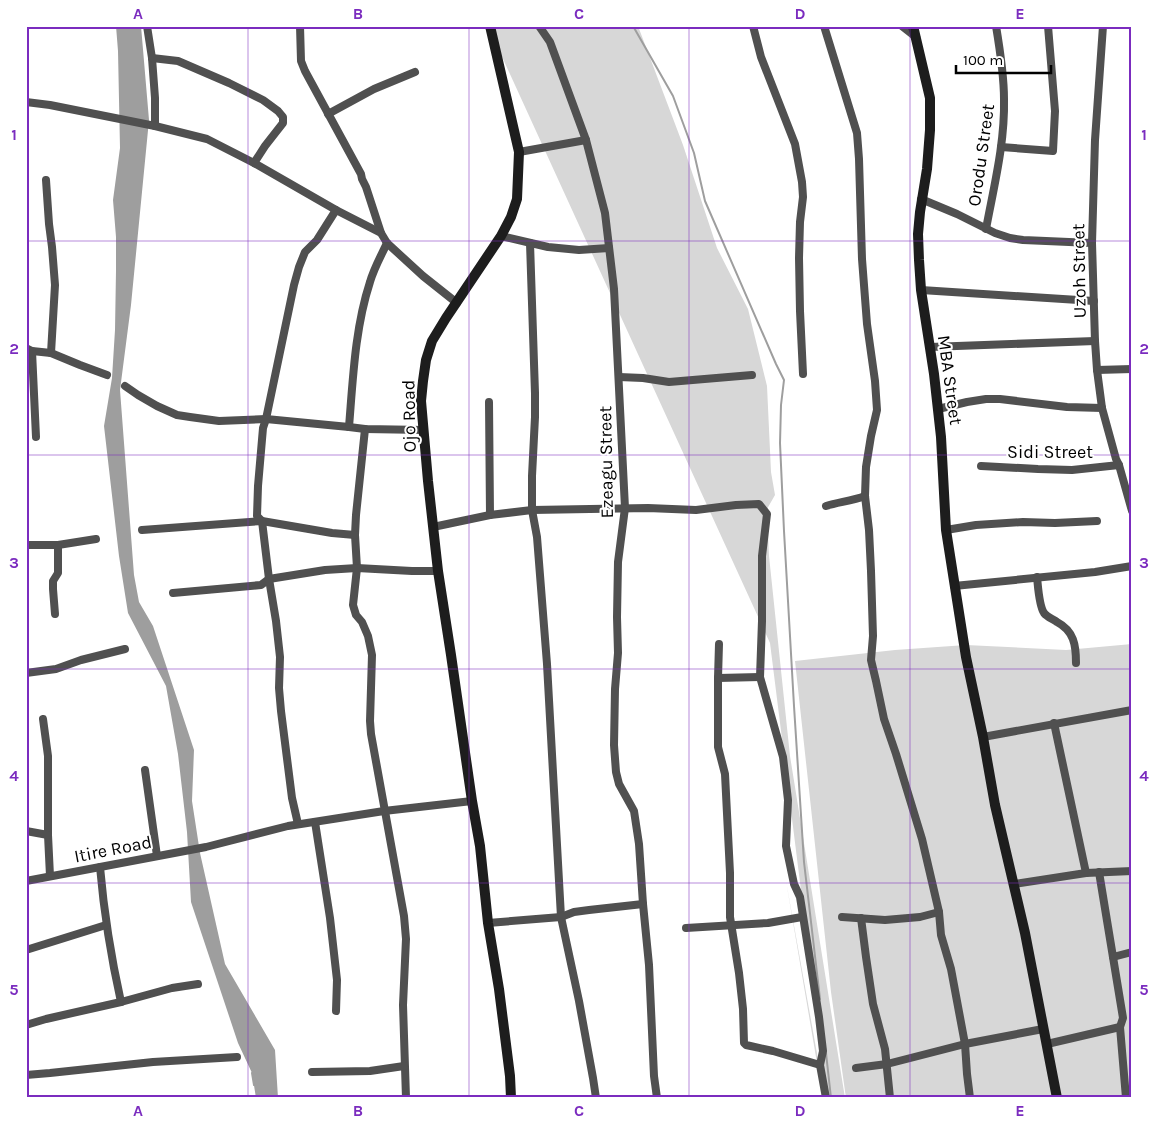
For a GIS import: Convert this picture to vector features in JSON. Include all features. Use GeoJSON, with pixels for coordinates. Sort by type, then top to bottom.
{"type":"FeatureCollection","features":[{"type":"Feature","properties":{"kind":"street"},"geometry":{"type":"LineString","coordinates":[[147,26],[155,98],[154,126]]}},
{"type":"Feature","properties":{"kind":"street"},"geometry":{"type":"LineString","coordinates":[[300,26],[301,61],[308,79],[361,174],[381,233],[387,243],[456,303]]}},
{"type":"Feature","properties":{"kind":"street","name":"Ojo Road"},"geometry":{"type":"LineString","coordinates":[[490,26],[519,152],[517,199],[511,217],[501,236],[432,342],[426,360],[421,401],[438,571],[480,846],[488,923],[505,1034],[511,1098]]}},
{"type":"Feature","properties":{"kind":"street","name":"Ezeagu Street"},"geometry":{"type":"LineString","coordinates":[[539,26],[550,42],[586,140],[605,213],[614,288],[625,508],[618,562],[618,653],[614,745],[619,784],[634,811],[637,827],[649,966],[654,1076],[657,1098]]}},
{"type":"Feature","properties":{"kind":"street"},"geometry":{"type":"LineString","coordinates":[[753,26],[761,57],[795,144],[802,182],[803,197],[799,258],[803,374]]}},
{"type":"Feature","properties":{"kind":"street"},"geometry":{"type":"LineString","coordinates":[[824,26],[857,133],[859,159],[862,258],[867,324],[877,410],[866,467],[865,496],[871,571],[873,636],[871,660],[884,719],[922,840],[939,912],[941,935],[951,970],[965,1044],[970,1098]]}},
{"type":"Feature","properties":{"kind":"street"},"geometry":{"type":"LineString","coordinates":[[902,26],[916,38]]}},
{"type":"Feature","properties":{"kind":"street","name":"MBA Street"},"geometry":{"type":"LineString","coordinates":[[913,26],[930,98],[927,169],[921,199],[918,234],[921,290],[941,437],[946,530],[968,666],[995,805],[1014,884],[1057,1098]]}},
{"type":"Feature","properties":{"kind":"street","name":"Orodu Street"},"geometry":{"type":"LineString","coordinates":[[986,229],[1001,148],[1004,99],[996,26]]}},
{"type":"Feature","properties":{"kind":"street"},"geometry":{"type":"LineString","coordinates":[[1001,148],[1052,151],[1056,111],[1048,26]]}},
{"type":"Feature","properties":{"kind":"street","name":"Uzoh Street"},"geometry":{"type":"LineString","coordinates":[[1103,26],[1095,140],[1092,243],[1095,342],[1102,408],[1132,510]]}},
{"type":"Feature","properties":{"kind":"street"},"geometry":{"type":"LineString","coordinates":[[152,58],[178,61],[205,72],[263,100],[278,111],[283,117],[283,123],[254,163]]}},
{"type":"Feature","properties":{"kind":"street"},"geometry":{"type":"LineString","coordinates":[[328,114],[374,89],[415,72]]}},
{"type":"Feature","properties":{"kind":"street"},"geometry":{"type":"LineString","coordinates":[[26,102],[50,105],[207,138],[381,233]]}},
{"type":"Feature","properties":{"kind":"street"},"geometry":{"type":"LineString","coordinates":[[519,152],[586,140]]}},
{"type":"Feature","properties":{"kind":"street"},"geometry":{"type":"LineString","coordinates":[[46,180],[55,285],[51,353]]}},
{"type":"Feature","properties":{"kind":"street"},"geometry":{"type":"LineString","coordinates":[[921,199],[1010,238],[1092,243]]}},
{"type":"Feature","properties":{"kind":"street"},"geometry":{"type":"LineString","coordinates":[[298,824],[292,798],[281,711],[279,688],[280,657],[276,621],[262,521],[257,516],[257,508],[263,428],[294,285],[306,252],[317,240],[336,210]]}},
{"type":"Feature","properties":{"kind":"street"},"geometry":{"type":"LineString","coordinates":[[501,236],[548,247],[580,250],[608,248]]}},
{"type":"Feature","properties":{"kind":"street"},"geometry":{"type":"LineString","coordinates":[[349,427],[356,350],[362,314],[370,282],[387,243]]}},
{"type":"Feature","properties":{"kind":"street"},"geometry":{"type":"LineString","coordinates":[[530,243],[535,401],[532,510],[538,537],[548,664],[561,917],[579,1001],[596,1098]]}},
{"type":"Feature","properties":{"kind":"street"},"geometry":{"type":"LineString","coordinates":[[921,290],[1094,301]]}},
{"type":"Feature","properties":{"kind":"street"},"geometry":{"type":"LineString","coordinates":[[930,347],[1095,342]]}},
{"type":"Feature","properties":{"kind":"street"},"geometry":{"type":"LineString","coordinates":[[36,436],[29,349],[51,353],[107,376]]}},
{"type":"Feature","properties":{"kind":"street"},"geometry":{"type":"LineString","coordinates":[[1097,370],[1132,369]]}},
{"type":"Feature","properties":{"kind":"street"},"geometry":{"type":"LineString","coordinates":[[619,377],[669,382],[752,375]]}},
{"type":"Feature","properties":{"kind":"street"},"geometry":{"type":"LineString","coordinates":[[125,386],[177,415],[220,421],[266,419],[365,429],[424,430]]}},
{"type":"Feature","properties":{"kind":"street"},"geometry":{"type":"LineString","coordinates":[[938,409],[986,399],[1067,407],[1102,408]]}},
{"type":"Feature","properties":{"kind":"street"},"geometry":{"type":"LineString","coordinates":[[490,402],[490,515]]}},
{"type":"Feature","properties":{"kind":"street"},"geometry":{"type":"LineString","coordinates":[[365,429],[356,515],[357,568],[353,605],[368,636],[372,655],[371,734],[402,906],[406,939],[403,1004],[406,1098]]}},
{"type":"Feature","properties":{"kind":"street","name":"Sidi Street"},"geometry":{"type":"LineString","coordinates":[[981,466],[1072,470],[1119,465]]}},
{"type":"Feature","properties":{"kind":"street"},"geometry":{"type":"LineString","coordinates":[[826,506],[865,496]]}},
{"type":"Feature","properties":{"kind":"street"},"geometry":{"type":"LineString","coordinates":[[433,527],[490,515],[532,510],[625,508],[696,510],[759,504],[767,514],[762,556],[760,677],[784,757],[788,800],[786,846],[794,884],[800,897],[822,1042],[823,1051],[820,1065],[826,1098]]}},
{"type":"Feature","properties":{"kind":"street"},"geometry":{"type":"LineString","coordinates":[[142,530],[262,521],[355,535]]}},
{"type":"Feature","properties":{"kind":"street"},"geometry":{"type":"LineString","coordinates":[[946,530],[1023,522],[1097,521]]}},
{"type":"Feature","properties":{"kind":"street"},"geometry":{"type":"LineString","coordinates":[[26,545],[58,545],[96,539]]}},
{"type":"Feature","properties":{"kind":"street"},"geometry":{"type":"LineString","coordinates":[[55,614],[53,581],[58,573],[58,545]]}},
{"type":"Feature","properties":{"kind":"street"},"geometry":{"type":"LineString","coordinates":[[954,586],[1094,572],[1132,566]]}},
{"type":"Feature","properties":{"kind":"street"},"geometry":{"type":"LineString","coordinates":[[173,593],[261,585],[269,579],[325,570],[357,568],[438,571]]}},
{"type":"Feature","properties":{"kind":"street"},"geometry":{"type":"LineString","coordinates":[[1038,577],[1041,606],[1044,613],[1065,627],[1072,635],[1076,648],[1076,663]]}},
{"type":"Feature","properties":{"kind":"street"},"geometry":{"type":"LineString","coordinates":[[719,644],[718,747],[725,774],[730,873],[730,917],[739,973],[744,1043],[820,1065]]}},
{"type":"Feature","properties":{"kind":"street"},"geometry":{"type":"LineString","coordinates":[[26,674],[56,669],[81,660],[125,649]]}},
{"type":"Feature","properties":{"kind":"street"},"geometry":{"type":"LineString","coordinates":[[718,678],[760,677]]}},
{"type":"Feature","properties":{"kind":"street"},"geometry":{"type":"LineString","coordinates":[[983,737],[1132,710]]}},
{"type":"Feature","properties":{"kind":"street"},"geometry":{"type":"LineString","coordinates":[[42,719],[48,756],[50,876]]}},
{"type":"Feature","properties":{"kind":"street"},"geometry":{"type":"LineString","coordinates":[[1054,724],[1086,873]]}},
{"type":"Feature","properties":{"kind":"street"},"geometry":{"type":"LineString","coordinates":[[145,770],[157,856]]}},
{"type":"Feature","properties":{"kind":"street","name":"Itire Road"},"geometry":{"type":"LineString","coordinates":[[26,881],[206,847],[298,824],[384,811],[472,801]]}},
{"type":"Feature","properties":{"kind":"street"},"geometry":{"type":"LineString","coordinates":[[315,822],[337,980],[336,1011]]}},
{"type":"Feature","properties":{"kind":"street"},"geometry":{"type":"LineString","coordinates":[[26,831],[48,835]]}},
{"type":"Feature","properties":{"kind":"street"},"geometry":{"type":"LineString","coordinates":[[100,867],[106,925],[120,1002]]}},
{"type":"Feature","properties":{"kind":"street"},"geometry":{"type":"LineString","coordinates":[[1014,884],[1086,873],[1132,871]]}},
{"type":"Feature","properties":{"kind":"street"},"geometry":{"type":"LineString","coordinates":[[1099,872],[1123,1018],[1120,1027],[1128,1074],[1126,1098]]}},
{"type":"Feature","properties":{"kind":"street"},"geometry":{"type":"LineString","coordinates":[[488,923],[561,917],[574,912],[643,904]]}},
{"type":"Feature","properties":{"kind":"street"},"geometry":{"type":"LineString","coordinates":[[842,917],[885,920],[920,917],[939,912]]}},
{"type":"Feature","properties":{"kind":"street"},"geometry":{"type":"LineString","coordinates":[[686,928],[768,923],[802,917]]}},
{"type":"Feature","properties":{"kind":"street"},"geometry":{"type":"LineString","coordinates":[[861,918],[873,1004],[885,1049],[890,1098]]}},
{"type":"Feature","properties":{"kind":"street"},"geometry":{"type":"LineString","coordinates":[[26,950],[106,925]]}},
{"type":"Feature","properties":{"kind":"street"},"geometry":{"type":"LineString","coordinates":[[1113,957],[1132,952]]}},
{"type":"Feature","properties":{"kind":"street"},"geometry":{"type":"LineString","coordinates":[[26,1025],[172,988],[198,984]]}},
{"type":"Feature","properties":{"kind":"street"},"geometry":{"type":"LineString","coordinates":[[1123,1018],[1132,1017]]}},
{"type":"Feature","properties":{"kind":"street"},"geometry":{"type":"LineString","coordinates":[[1047,1044],[1120,1027]]}},
{"type":"Feature","properties":{"kind":"street"},"geometry":{"type":"LineString","coordinates":[[856,1068],[887,1064],[965,1044],[1043,1029]]}},
{"type":"Feature","properties":{"kind":"street"},"geometry":{"type":"LineString","coordinates":[[26,1075],[50,1074],[140,1063],[237,1057]]}},
{"type":"Feature","properties":{"kind":"street"},"geometry":{"type":"LineString","coordinates":[[312,1072],[370,1071],[404,1066]]}},
{"type":"Feature","properties":{"kind":"shaded area"},"geometry":{"type":"Polygon","coordinates":[[[116,26],[141,26],[149,120],[131,305],[120,390],[134,575],[139,602],[153,626],[194,750],[192,801],[200,853],[225,964],[275,1050],[278,1098],[256,1098],[252,1073],[238,1043],[191,902],[187,832],[178,754],[166,686],[128,613],[119,556],[104,426],[112,378],[115,330],[116,237],[113,200],[120,148],[116,26]]]}},
{"type":"Feature","properties":{"kind":"shaded area"},"geometry":{"type":"Polygon","coordinates":[[[488,26],[638,26],[683,145],[717,248],[748,309],[767,386],[771,472],[775,495],[767,509],[769,556],[790,756],[845,1098],[827,1098],[770,643],[488,26]]]}},
{"type":"Feature","properties":{"kind":"shaded area"},"geometry":{"type":"Polygon","coordinates":[[[1132,644],[1132,1098],[846,1098],[831,992],[795,661],[895,650],[966,645],[1066,650],[1132,644]]]}},
{"type":"Feature","properties":{"kind":"shaded area"},"geometry":{"type":"Polygon","coordinates":[[[786,881],[825,1098],[823,1098],[786,881]]]}},
{"type":"Feature","properties":{"kind":"waterway"},"geometry":{"type":"LineString","coordinates":[[633,26],[673,96],[694,153],[705,201],[784,380],[780,443],[794,706],[804,862],[820,999]]}},
{"type":"Feature","properties":{"kind":"waterway"},"geometry":{"type":"LineString","coordinates":[[826,1053],[831,1098]]}},
{"type":"Feature","properties":{"kind":"waterway"},"geometry":{"type":"LineString","coordinates":[[252,1073],[254,1085]]}}]}
